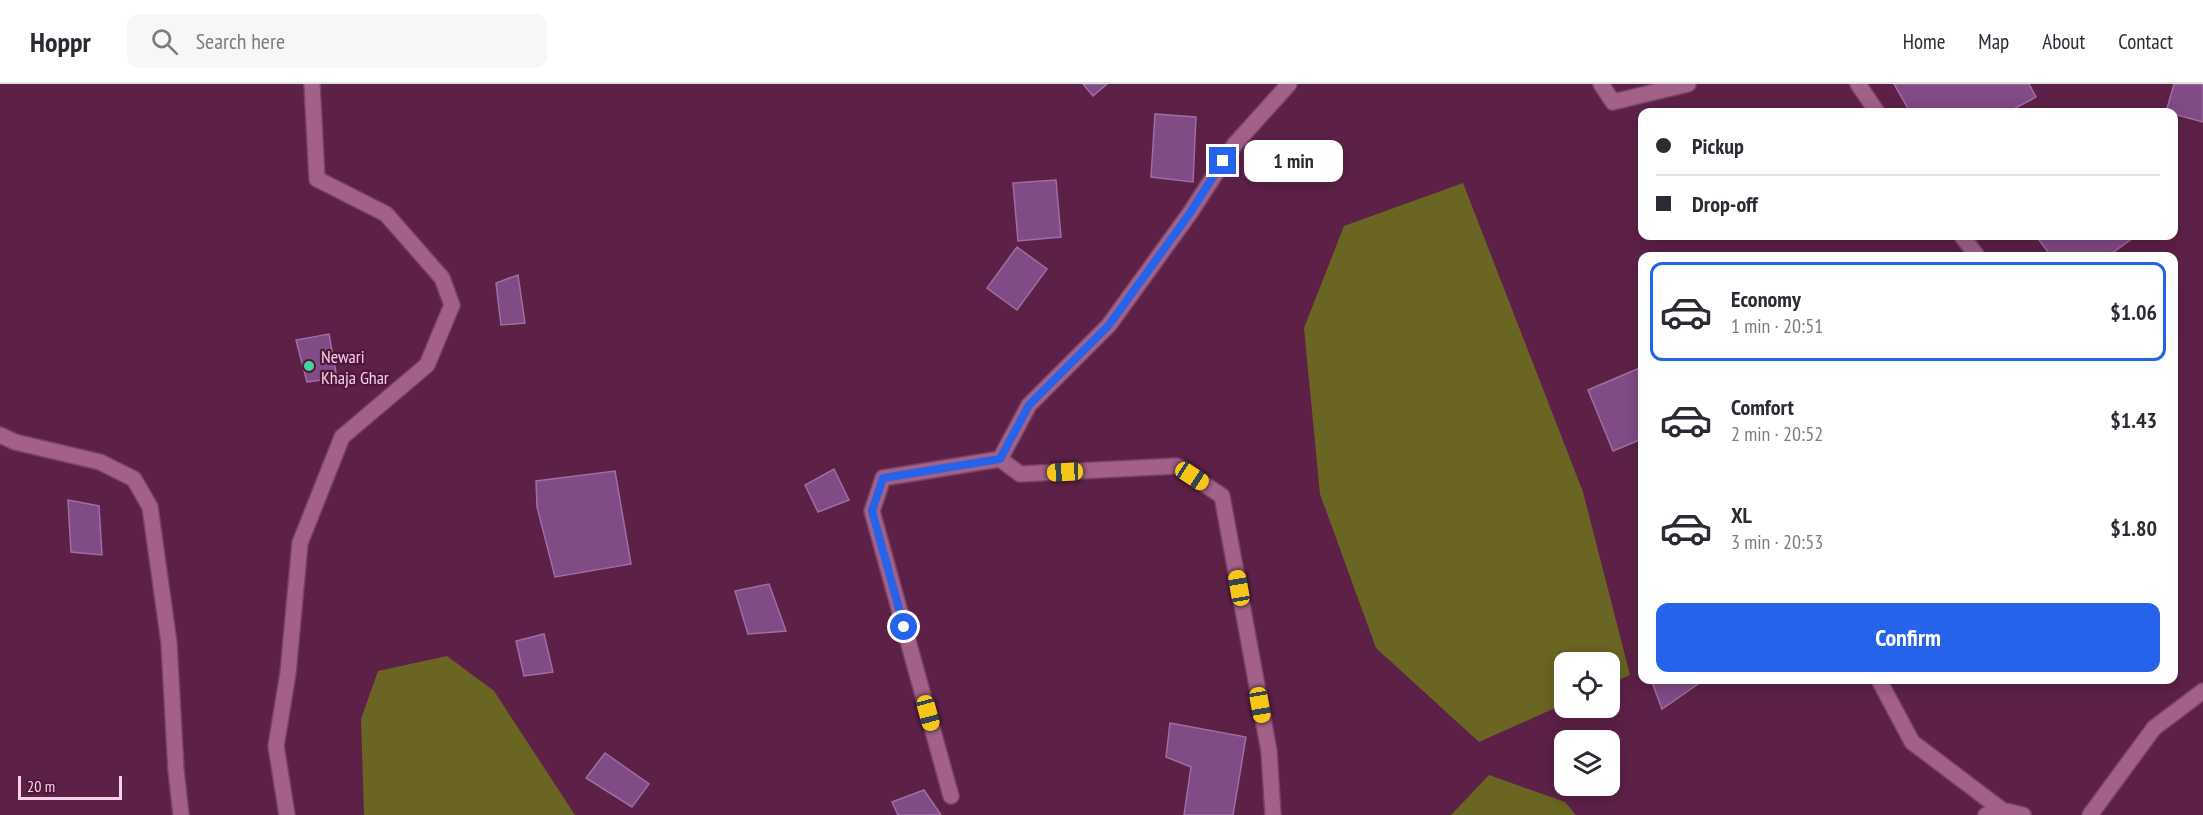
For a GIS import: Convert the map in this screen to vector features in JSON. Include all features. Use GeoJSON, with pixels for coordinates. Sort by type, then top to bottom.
{"type":"FeatureCollection","features":[{"type":"Feature","properties":{"kind":"street"},"geometry":{"type":"LineString","coordinates":[[287,815],[276,746],[288,673],[300,543],[342,437],[427,365],[452,304],[442,278],[386,214],[317,179],[312,84]]}},
{"type":"Feature","properties":{"kind":"street"},"geometry":{"type":"LineString","coordinates":[[1000,459],[1029,405],[1109,325],[1190,213],[1235,144],[1289,84]]}},
{"type":"Feature","properties":{"kind":"street"},"geometry":{"type":"LineString","coordinates":[[1601,84],[1613,102],[1688,84]]}},
{"type":"Feature","properties":{"kind":"street"},"geometry":{"type":"LineString","coordinates":[[1858,84],[1874,108]]}},
{"type":"Feature","properties":{"kind":"street"},"geometry":{"type":"LineString","coordinates":[[0,435],[15,442],[100,462],[134,479],[150,507],[169,643],[176,770],[181,815]]}},
{"type":"Feature","properties":{"kind":"street"},"geometry":{"type":"LineString","coordinates":[[951,796],[872,511],[883,478],[1000,459],[1020,474],[1177,466],[1222,496],[1269,751],[1273,815]]}},
{"type":"Feature","properties":{"kind":"street"},"geometry":{"type":"LineString","coordinates":[[1881,684],[1912,742],[2002,810],[2023,815]]}},
{"type":"Feature","properties":{"kind":"street"},"geometry":{"type":"LineString","coordinates":[[2090,815],[2154,728],[2203,691]]}},
{"type":"Feature","properties":{"kind":"street"},"geometry":{"type":"LineString","coordinates":[[1986,815],[2002,810]]}},
{"type":"Feature","properties":{"kind":"shaded area"},"geometry":{"type":"Polygon","coordinates":[[[1463,183],[1583,492],[1630,675],[1620,680],[1620,652],[1554,652],[1554,708],[1479,742],[1376,648],[1320,494],[1304,328],[1344,226],[1463,183]]]}},
{"type":"Feature","properties":{"kind":"shaded area"},"geometry":{"type":"Polygon","coordinates":[[[447,656],[494,691],[575,815],[364,815],[361,719],[378,671],[447,656]]]}},
{"type":"Feature","properties":{"kind":"shaded area"},"geometry":{"type":"Polygon","coordinates":[[[1489,775],[1565,802],[1576,815],[1451,815],[1489,775]]]}},
{"type":"Feature","properties":{"kind":"building"},"geometry":{"type":"Polygon","coordinates":[[[1083,84],[1107,84],[1093,96],[1083,84]]]}},
{"type":"Feature","properties":{"kind":"building"},"geometry":{"type":"Polygon","coordinates":[[[1894,84],[2029,84],[2036,97],[2015,108],[1908,108],[1894,84]]]}},
{"type":"Feature","properties":{"kind":"building"},"geometry":{"type":"Polygon","coordinates":[[[2174,84],[2203,84],[2203,122],[2178,115],[2178,108],[2167,108],[2174,84]]]}},
{"type":"Feature","properties":{"kind":"building"},"geometry":{"type":"Polygon","coordinates":[[[1155,114],[1196,117],[1193,182],[1151,177],[1155,114]]]}},
{"type":"Feature","properties":{"kind":"building"},"geometry":{"type":"Polygon","coordinates":[[[1056,180],[1061,237],[1018,241],[1013,183],[1056,180]]]}},
{"type":"Feature","properties":{"kind":"building"},"geometry":{"type":"Polygon","coordinates":[[[2039,240],[2130,240],[2114,252],[2048,252],[2039,240]]]}},
{"type":"Feature","properties":{"kind":"building"},"geometry":{"type":"Polygon","coordinates":[[[1017,247],[1047,269],[1017,310],[987,288],[1017,247]]]}},
{"type":"Feature","properties":{"kind":"building"},"geometry":{"type":"Polygon","coordinates":[[[518,275],[525,323],[501,325],[496,283],[518,275]]]}},
{"type":"Feature","properties":{"kind":"building"},"geometry":{"type":"Polygon","coordinates":[[[329,334],[337,378],[307,382],[296,340],[329,334]]]}},
{"type":"Feature","properties":{"kind":"building"},"geometry":{"type":"Polygon","coordinates":[[[1638,369],[1638,441],[1613,451],[1588,390],[1638,369]]]}},
{"type":"Feature","properties":{"kind":"building"},"geometry":{"type":"Polygon","coordinates":[[[834,469],[849,500],[818,512],[805,485],[834,469]]]}},
{"type":"Feature","properties":{"kind":"building"},"geometry":{"type":"Polygon","coordinates":[[[615,471],[631,564],[555,577],[537,507],[536,481],[615,471]]]}},
{"type":"Feature","properties":{"kind":"building"},"geometry":{"type":"Polygon","coordinates":[[[68,500],[99,506],[102,555],[71,552],[68,500]]]}},
{"type":"Feature","properties":{"kind":"building"},"geometry":{"type":"Polygon","coordinates":[[[769,584],[786,631],[748,634],[735,591],[769,584]]]}},
{"type":"Feature","properties":{"kind":"building"},"geometry":{"type":"Polygon","coordinates":[[[544,634],[553,672],[524,676],[516,641],[544,634]]]}},
{"type":"Feature","properties":{"kind":"building"},"geometry":{"type":"Polygon","coordinates":[[[1653,684],[1698,684],[1662,709],[1653,684]]]}},
{"type":"Feature","properties":{"kind":"building"},"geometry":{"type":"Polygon","coordinates":[[[1170,723],[1246,737],[1233,815],[1184,815],[1191,767],[1166,757],[1170,723]]]}},
{"type":"Feature","properties":{"kind":"building"},"geometry":{"type":"Polygon","coordinates":[[[605,753],[649,784],[632,807],[586,778],[605,753]]]}},
{"type":"Feature","properties":{"kind":"building"},"geometry":{"type":"Polygon","coordinates":[[[924,790],[941,815],[898,815],[892,802],[924,790]]]}},
{"type":"Feature","properties":{"kind":"place","name":"Newari Khaja Ghar"},"geometry":{"type":"Point","coordinates":[309,366]}},
{"type":"Feature","properties":{"kind":"route"},"geometry":{"type":"LineString","coordinates":[[904,627],[872,511],[883,478],[1000,459],[1029,405],[1109,325],[1190,213],[1223,161]]}}]}
